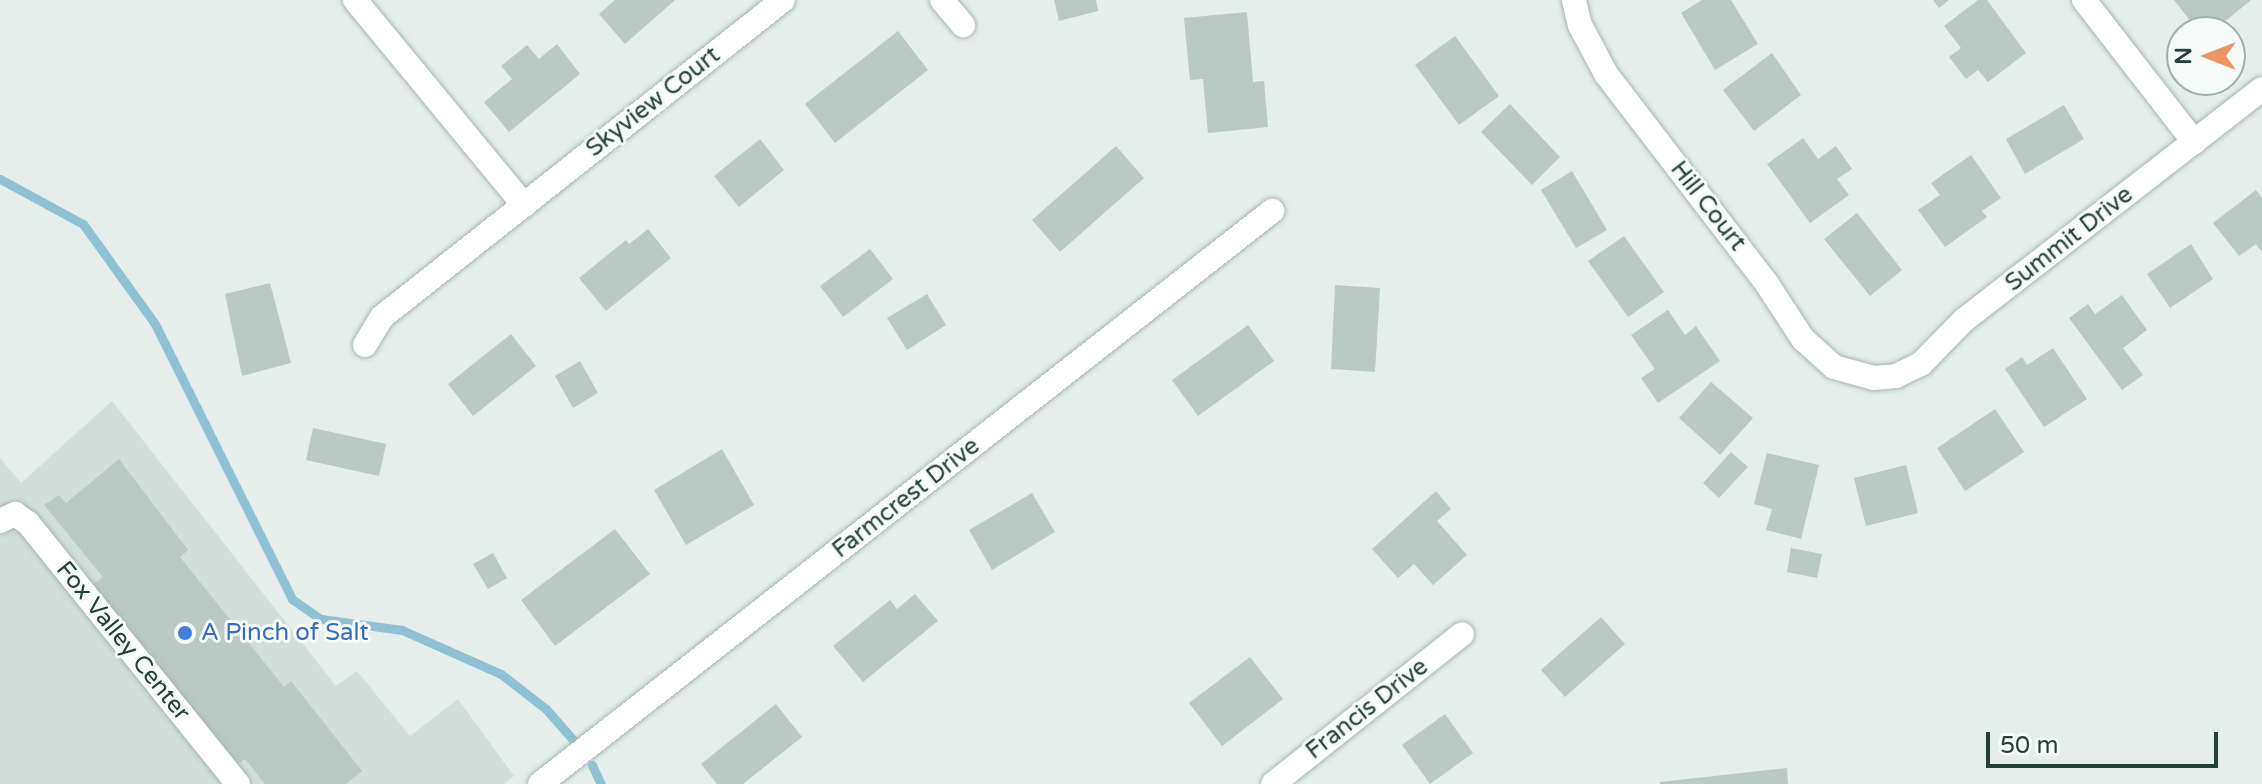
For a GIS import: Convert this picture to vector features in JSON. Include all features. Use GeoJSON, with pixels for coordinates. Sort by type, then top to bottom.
{"type":"FeatureCollection","features":[{"type":"Feature","properties":{"kind":"street"},"geometry":{"type":"LineString","coordinates":[[355,0],[524,205]]}},
{"type":"Feature","properties":{"kind":"street","name":"Skyview Court"},"geometry":{"type":"LineString","coordinates":[[365,345],[382,317],[783,0]]}},
{"type":"Feature","properties":{"kind":"street"},"geometry":{"type":"LineString","coordinates":[[942,0],[963,25]]}},
{"type":"Feature","properties":{"kind":"street","name":"Hill Court"},"geometry":{"type":"LineString","coordinates":[[1574,0],[1580,25],[1606,74],[1767,284],[1803,339],[1834,367],[1874,378]]}},
{"type":"Feature","properties":{"kind":"street"},"geometry":{"type":"LineString","coordinates":[[2084,0],[2194,142]]}},
{"type":"Feature","properties":{"kind":"street","name":"Summit Drive"},"geometry":{"type":"LineString","coordinates":[[1874,378],[1896,376],[1921,364],[1964,320],[2262,89]]}},
{"type":"Feature","properties":{"kind":"street","name":"Farmcrest Drive"},"geometry":{"type":"LineString","coordinates":[[540,784],[1272,211]]}},
{"type":"Feature","properties":{"kind":"street","name":"Fox Valley Center"},"geometry":{"type":"LineString","coordinates":[[0,521],[15,514],[28,523],[238,784]]}},
{"type":"Feature","properties":{"kind":"street","name":"Francis Drive"},"geometry":{"type":"LineString","coordinates":[[1273,784],[1462,634]]}},
{"type":"Feature","properties":{"kind":"shaded area"},"geometry":{"type":"Polygon","coordinates":[[[112,401],[336,686],[357,671],[410,736],[458,699],[514,776],[504,784],[0,784],[0,458],[21,483],[112,401]]]}},
{"type":"Feature","properties":{"kind":"building"},"geometry":{"type":"Polygon","coordinates":[[[615,0],[675,0],[625,44],[599,14],[615,0]]]}},
{"type":"Feature","properties":{"kind":"building"},"geometry":{"type":"Polygon","coordinates":[[[1054,0],[1096,0],[1098,11],[1059,21],[1054,0]]]}},
{"type":"Feature","properties":{"kind":"building"},"geometry":{"type":"Polygon","coordinates":[[[1702,0],[1731,0],[1758,44],[1715,70],[1681,13],[1702,0]]]}},
{"type":"Feature","properties":{"kind":"building"},"geometry":{"type":"Polygon","coordinates":[[[1933,0],[1949,0],[1939,8],[1933,0]]]}},
{"type":"Feature","properties":{"kind":"building"},"geometry":{"type":"Polygon","coordinates":[[[1978,0],[1987,0],[2026,53],[1988,82],[1978,70],[1966,79],[1949,57],[1961,48],[1944,26],[1978,0]]]}},
{"type":"Feature","properties":{"kind":"building"},"geometry":{"type":"Polygon","coordinates":[[[2174,0],[2251,0],[2232,16],[2186,16],[2174,0]]]}},
{"type":"Feature","properties":{"kind":"building"},"geometry":{"type":"Polygon","coordinates":[[[1247,12],[1253,82],[1264,81],[1268,127],[1208,133],[1203,79],[1190,80],[1184,18],[1247,12]]]}},
{"type":"Feature","properties":{"kind":"building"},"geometry":{"type":"Polygon","coordinates":[[[898,31],[928,70],[835,143],[805,104],[898,31]]]}},
{"type":"Feature","properties":{"kind":"building"},"geometry":{"type":"Polygon","coordinates":[[[1455,36],[1499,96],[1459,125],[1415,65],[1455,36]]]}},
{"type":"Feature","properties":{"kind":"building"},"geometry":{"type":"Polygon","coordinates":[[[557,44],[580,74],[509,132],[484,102],[512,79],[501,66],[527,45],[539,59],[557,44]]]}},
{"type":"Feature","properties":{"kind":"building"},"geometry":{"type":"Polygon","coordinates":[[[1772,53],[1801,95],[1754,131],[1723,90],[1772,53]]]}},
{"type":"Feature","properties":{"kind":"building"},"geometry":{"type":"Polygon","coordinates":[[[1510,104],[1560,157],[1532,185],[1481,132],[1510,104]]]}},
{"type":"Feature","properties":{"kind":"building"},"geometry":{"type":"Polygon","coordinates":[[[2064,105],[2084,139],[2025,174],[2006,139],[2064,105]]]}},
{"type":"Feature","properties":{"kind":"building"},"geometry":{"type":"Polygon","coordinates":[[[1803,138],[1818,159],[1836,146],[1852,169],[1837,179],[1849,195],[1810,223],[1767,164],[1803,138]]]}},
{"type":"Feature","properties":{"kind":"building"},"geometry":{"type":"Polygon","coordinates":[[[760,139],[784,170],[739,207],[714,176],[760,139]]]}},
{"type":"Feature","properties":{"kind":"building"},"geometry":{"type":"Polygon","coordinates":[[[1116,146],[1144,178],[1060,252],[1032,220],[1116,146]]]}},
{"type":"Feature","properties":{"kind":"building"},"geometry":{"type":"Polygon","coordinates":[[[1971,155],[2001,198],[1982,211],[1987,217],[1945,247],[1918,210],[1940,195],[1931,183],[1971,155]]]}},
{"type":"Feature","properties":{"kind":"building"},"geometry":{"type":"Polygon","coordinates":[[[1572,171],[1607,230],[1576,248],[1541,190],[1572,171]]]}},
{"type":"Feature","properties":{"kind":"building"},"geometry":{"type":"Polygon","coordinates":[[[2256,190],[2262,198],[2262,252],[2256,244],[2239,256],[2213,223],[2256,190]]]}},
{"type":"Feature","properties":{"kind":"building"},"geometry":{"type":"Polygon","coordinates":[[[1857,213],[1902,270],[1870,296],[1824,239],[1857,213]]]}},
{"type":"Feature","properties":{"kind":"building"},"geometry":{"type":"Polygon","coordinates":[[[648,229],[671,258],[606,311],[579,278],[626,240],[629,244],[648,229]]]}},
{"type":"Feature","properties":{"kind":"building"},"geometry":{"type":"Polygon","coordinates":[[[1624,236],[1664,292],[1628,317],[1588,261],[1624,236]]]}},
{"type":"Feature","properties":{"kind":"building"},"geometry":{"type":"Polygon","coordinates":[[[2191,244],[2213,279],[2170,308],[2147,274],[2191,244]]]}},
{"type":"Feature","properties":{"kind":"building"},"geometry":{"type":"Polygon","coordinates":[[[870,249],[893,279],[843,317],[820,286],[870,249]]]}},
{"type":"Feature","properties":{"kind":"building"},"geometry":{"type":"Polygon","coordinates":[[[270,283],[291,363],[242,376],[225,294],[270,283]]]}},
{"type":"Feature","properties":{"kind":"building"},"geometry":{"type":"Polygon","coordinates":[[[1335,285],[1380,288],[1375,372],[1331,369],[1335,285]]]}},
{"type":"Feature","properties":{"kind":"building"},"geometry":{"type":"Polygon","coordinates":[[[927,294],[946,325],[907,350],[887,318],[927,294]]]}},
{"type":"Feature","properties":{"kind":"building"},"geometry":{"type":"Polygon","coordinates":[[[2122,295],[2147,330],[2123,348],[2143,375],[2122,390],[2069,318],[2088,304],[2095,314],[2122,295]]]}},
{"type":"Feature","properties":{"kind":"building"},"geometry":{"type":"Polygon","coordinates":[[[1668,310],[1685,335],[1696,326],[1720,361],[1658,403],[1641,378],[1655,369],[1631,335],[1668,310]]]}},
{"type":"Feature","properties":{"kind":"building"},"geometry":{"type":"Polygon","coordinates":[[[1248,325],[1274,361],[1198,416],[1172,380],[1248,325]]]}},
{"type":"Feature","properties":{"kind":"building"},"geometry":{"type":"Polygon","coordinates":[[[511,334],[536,366],[473,416],[448,384],[511,334]]]}},
{"type":"Feature","properties":{"kind":"building"},"geometry":{"type":"Polygon","coordinates":[[[2053,348],[2087,399],[2044,427],[2005,369],[2022,357],[2027,365],[2053,348]]]}},
{"type":"Feature","properties":{"kind":"building"},"geometry":{"type":"Polygon","coordinates":[[[580,361],[598,393],[573,408],[555,376],[580,361]]]}},
{"type":"Feature","properties":{"kind":"building"},"geometry":{"type":"Polygon","coordinates":[[[1711,382],[1753,418],[1720,455],[1679,418],[1711,382]]]}},
{"type":"Feature","properties":{"kind":"building"},"geometry":{"type":"Polygon","coordinates":[[[1995,409],[2024,452],[1965,491],[1937,448],[1995,409]]]}},
{"type":"Feature","properties":{"kind":"building"},"geometry":{"type":"Polygon","coordinates":[[[313,428],[386,444],[379,476],[306,460],[313,428]]]}},
{"type":"Feature","properties":{"kind":"building"},"geometry":{"type":"Polygon","coordinates":[[[722,449],[754,505],[686,545],[654,490],[722,449]]]}},
{"type":"Feature","properties":{"kind":"building"},"geometry":{"type":"Polygon","coordinates":[[[1731,452],[1748,467],[1719,498],[1703,483],[1731,452]]]}},
{"type":"Feature","properties":{"kind":"building"},"geometry":{"type":"Polygon","coordinates":[[[1767,453],[1819,465],[1801,539],[1766,530],[1772,509],[1754,504],[1767,453]]]}},
{"type":"Feature","properties":{"kind":"building","name":"A Pinch of Salt"},"geometry":{"type":"Polygon","coordinates":[[[119,459],[188,550],[180,557],[284,687],[291,681],[362,771],[346,784],[265,784],[245,759],[235,766],[92,585],[103,577],[44,505],[59,495],[66,503],[119,459]]]}},
{"type":"Feature","properties":{"kind":"building"},"geometry":{"type":"Polygon","coordinates":[[[1906,465],[1918,513],[1866,526],[1854,478],[1906,465]]]}},
{"type":"Feature","properties":{"kind":"building"},"geometry":{"type":"Polygon","coordinates":[[[1436,491],[1451,509],[1437,521],[1467,555],[1433,585],[1414,564],[1398,578],[1372,549],[1436,491]]]}},
{"type":"Feature","properties":{"kind":"building"},"geometry":{"type":"Polygon","coordinates":[[[1032,493],[1055,532],[992,570],[969,530],[1032,493]]]}},
{"type":"Feature","properties":{"kind":"building"},"geometry":{"type":"Polygon","coordinates":[[[615,529],[650,574],[555,646],[521,600],[615,529]]]}},
{"type":"Feature","properties":{"kind":"building"},"geometry":{"type":"Polygon","coordinates":[[[1791,548],[1822,554],[1817,578],[1787,572],[1791,548]]]}},
{"type":"Feature","properties":{"kind":"building"},"geometry":{"type":"Polygon","coordinates":[[[493,553],[507,578],[488,589],[473,564],[493,553]]]}},
{"type":"Feature","properties":{"kind":"building"},"geometry":{"type":"Polygon","coordinates":[[[915,594],[938,621],[863,682],[833,646],[890,600],[897,609],[915,594]]]}},
{"type":"Feature","properties":{"kind":"building"},"geometry":{"type":"Polygon","coordinates":[[[1601,617],[1625,644],[1565,697],[1541,670],[1601,617]]]}},
{"type":"Feature","properties":{"kind":"building"},"geometry":{"type":"Polygon","coordinates":[[[1250,657],[1283,699],[1222,746],[1189,703],[1250,657]]]}},
{"type":"Feature","properties":{"kind":"building"},"geometry":{"type":"Polygon","coordinates":[[[776,704],[802,737],[743,784],[717,784],[701,764],[776,704]]]}},
{"type":"Feature","properties":{"kind":"building"},"geometry":{"type":"Polygon","coordinates":[[[1445,714],[1473,753],[1430,784],[1402,745],[1445,714]]]}},
{"type":"Feature","properties":{"kind":"building"},"geometry":{"type":"Polygon","coordinates":[[[1787,768],[1788,784],[1660,784],[1660,782],[1787,768]]]}},
{"type":"Feature","properties":{"kind":"waterway"},"geometry":{"type":"LineString","coordinates":[[0,179],[83,224],[155,324],[292,599],[321,619],[402,630],[501,674],[546,709],[576,743]]}},
{"type":"Feature","properties":{"kind":"waterway"},"geometry":{"type":"LineString","coordinates":[[592,765],[601,784]]}},
{"type":"Feature","properties":{"kind":"place","name":"A Pinch of Salt"},"geometry":{"type":"Point","coordinates":[185,633]}}]}
